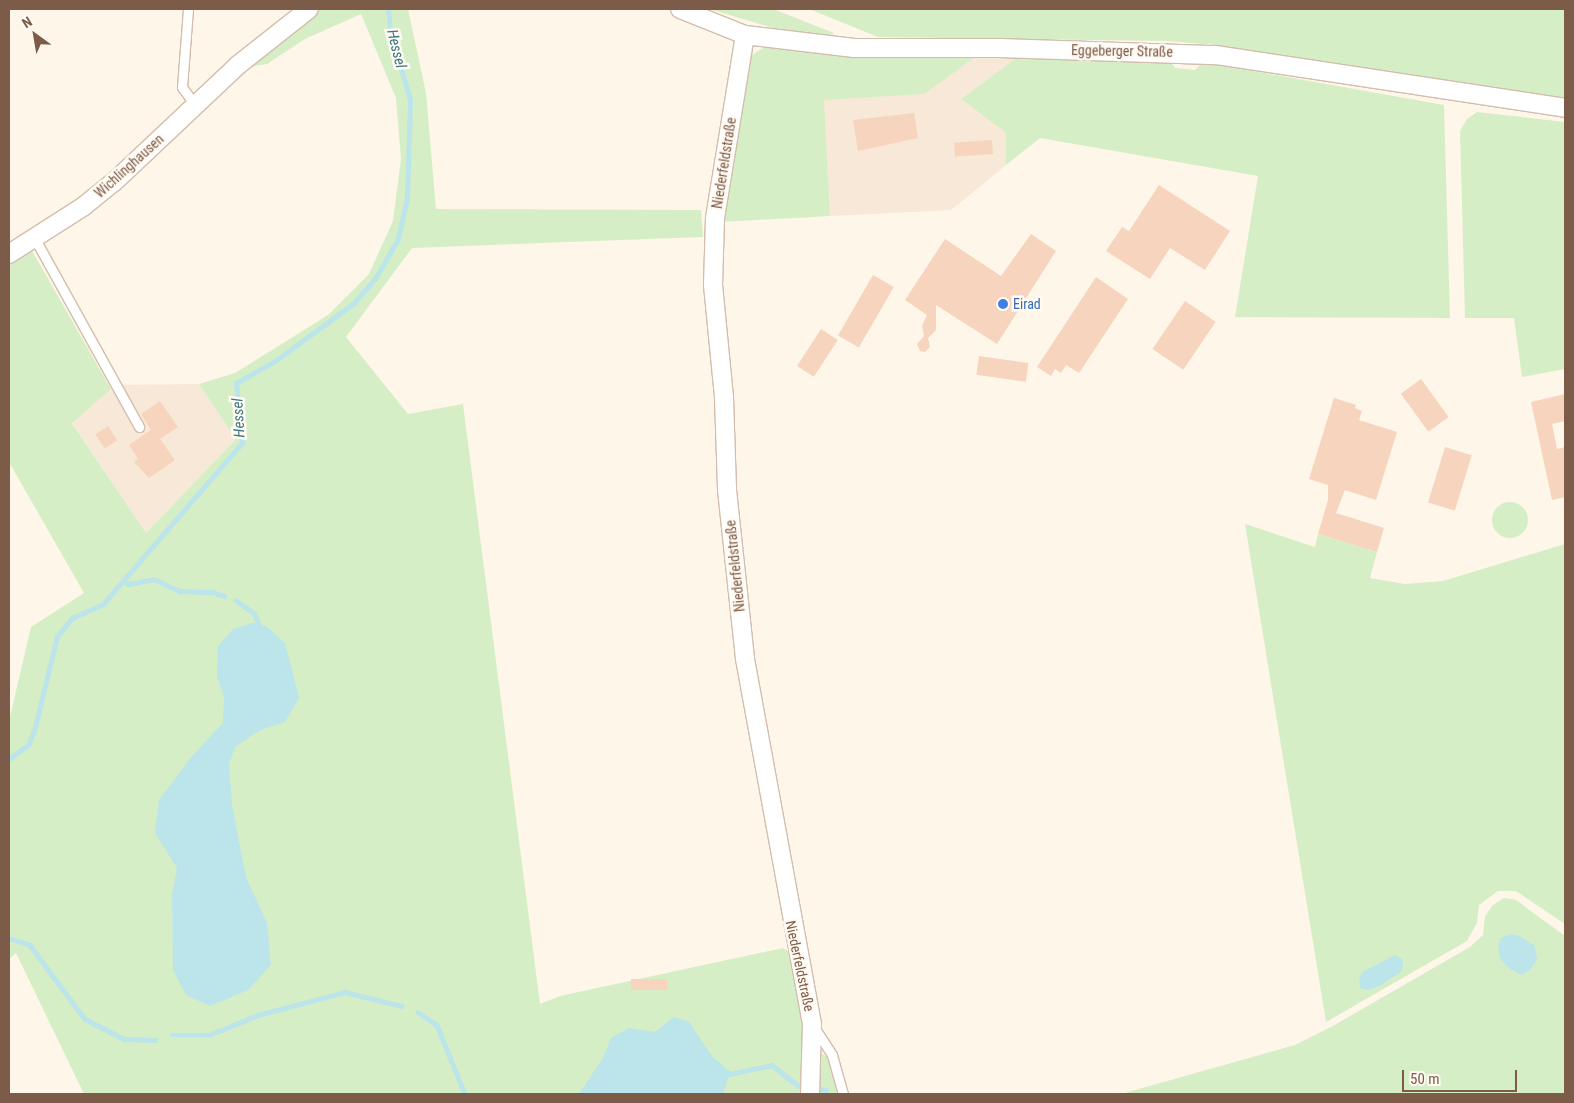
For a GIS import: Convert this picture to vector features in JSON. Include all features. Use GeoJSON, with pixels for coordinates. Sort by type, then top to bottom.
{"type":"FeatureCollection","features":[{"type":"Feature","properties":{"kind":"street","name":"Wichlinghausen"},"geometry":{"type":"LineString","coordinates":[[9,254],[35,238],[114,182],[238,65],[309,9]]}},
{"type":"Feature","properties":{"kind":"street","name":"Eggeberger Straße"},"geometry":{"type":"LineString","coordinates":[[680,9],[745,35],[854,48],[1010,48],[1216,55],[1565,108]]}},
{"type":"Feature","properties":{"kind":"street","name":"Niederfeldstraße"},"geometry":{"type":"LineString","coordinates":[[745,35],[714,218],[713,285],[724,398],[727,490],[745,660],[812,1024],[811,1088]]}},
{"type":"Feature","properties":{"kind":"lane"},"geometry":{"type":"LineString","coordinates":[[188,9],[182,87],[195,105]]}},
{"type":"Feature","properties":{"kind":"lane"},"geometry":{"type":"LineString","coordinates":[[35,238],[138,427]]}},
{"type":"Feature","properties":{"kind":"lane"},"geometry":{"type":"LineString","coordinates":[[812,1024],[832,1055],[843,1094]]}},
{"type":"Feature","properties":{"kind":"shaded area"},"geometry":{"type":"Polygon","coordinates":[[[974,58],[1016,58],[961,99],[1006,133],[1006,165],[951,210],[830,216],[823,99],[923,94],[974,58]]]}},
{"type":"Feature","properties":{"kind":"shaded area"},"geometry":{"type":"Polygon","coordinates":[[[199,384],[236,439],[146,533],[72,422],[115,385],[199,384]]]}},
{"type":"Feature","properties":{"kind":"green space"},"geometry":{"type":"Polygon","coordinates":[[[320,9],[408,9],[426,93],[436,209],[701,210],[703,237],[412,248],[346,337],[408,414],[463,404],[540,1004],[560,996],[783,948],[792,953],[805,1037],[801,1094],[84,1094],[16,953],[9,959],[9,721],[31,627],[84,593],[9,462],[9,262],[31,249],[111,389],[72,423],[146,533],[236,439],[199,384],[235,373],[328,315],[369,274],[393,221],[401,159],[396,98],[361,14],[305,39],[267,64],[247,67],[299,21],[320,9]]]}},
{"type":"Feature","properties":{"kind":"green space"},"geometry":{"type":"Polygon","coordinates":[[[709,9],[773,9],[834,33],[831,36],[773,28],[709,9]]]}},
{"type":"Feature","properties":{"kind":"green space"},"geometry":{"type":"Polygon","coordinates":[[[809,9],[1565,9],[1565,98],[1456,86],[1217,45],[1168,41],[878,37],[809,9]]]}},
{"type":"Feature","properties":{"kind":"green space"},"geometry":{"type":"Polygon","coordinates":[[[765,47],[888,57],[974,58],[924,94],[824,100],[830,216],[720,222],[750,56],[765,47]]]}},
{"type":"Feature","properties":{"kind":"green space"},"geometry":{"type":"Polygon","coordinates":[[[1016,58],[1168,58],[1175,68],[1195,70],[1203,62],[1444,105],[1450,318],[1235,317],[1258,176],[1040,138],[1006,165],[1006,133],[961,99],[1016,58]]]}},
{"type":"Feature","properties":{"kind":"green space"},"geometry":{"type":"Polygon","coordinates":[[[1477,112],[1565,122],[1565,369],[1522,377],[1514,318],[1465,318],[1460,131],[1467,119],[1477,112]]]}},
{"type":"Feature","properties":{"kind":"green space"},"geometry":{"type":"Polygon","coordinates":[[[1510,502],[1517,503],[1523,507],[1527,513],[1527,527],[1523,533],[1517,537],[1510,538],[1503,537],[1497,533],[1493,527],[1492,520],[1493,513],[1497,507],[1503,503],[1510,502]]]}},
{"type":"Feature","properties":{"kind":"green space"},"geometry":{"type":"Polygon","coordinates":[[[1245,524],[1315,547],[1318,534],[1377,552],[1370,578],[1405,584],[1443,581],[1565,544],[1565,924],[1516,891],[1498,891],[1479,905],[1477,923],[1467,941],[1326,1022],[1245,524]]]}},
{"type":"Feature","properties":{"kind":"green space"},"geometry":{"type":"Polygon","coordinates":[[[1504,898],[1516,900],[1565,936],[1565,1094],[1121,1094],[1295,1045],[1331,1027],[1470,947],[1483,935],[1485,916],[1493,905],[1504,898]]]}},
{"type":"Feature","properties":{"kind":"green space"},"geometry":{"type":"Polygon","coordinates":[[[819,1052],[829,1058],[837,1094],[820,1094],[819,1052]]]}},
{"type":"Feature","properties":{"kind":"water"},"geometry":{"type":"Polygon","coordinates":[[[252,623],[266,626],[285,643],[299,698],[285,722],[260,730],[235,747],[229,764],[232,805],[246,877],[267,923],[271,965],[248,990],[210,1006],[186,995],[173,970],[172,895],[177,868],[155,833],[159,800],[192,756],[223,723],[224,696],[217,677],[218,646],[233,629],[252,623]]]}},
{"type":"Feature","properties":{"kind":"water"},"geometry":{"type":"Polygon","coordinates":[[[1510,934],[1520,936],[1535,946],[1537,959],[1530,970],[1522,975],[1510,969],[1500,959],[1498,945],[1501,938],[1510,934]]]}},
{"type":"Feature","properties":{"kind":"water"},"geometry":{"type":"Polygon","coordinates":[[[1395,955],[1403,960],[1402,971],[1379,986],[1368,990],[1360,988],[1359,979],[1364,971],[1395,955]]]}},
{"type":"Feature","properties":{"kind":"water"},"geometry":{"type":"Polygon","coordinates":[[[674,1017],[689,1022],[712,1056],[730,1072],[723,1094],[579,1094],[603,1058],[611,1038],[629,1028],[655,1032],[674,1017]]]}},
{"type":"Feature","properties":{"kind":"building"},"geometry":{"type":"Polygon","coordinates":[[[914,113],[918,138],[858,151],[853,120],[914,113]]]}},
{"type":"Feature","properties":{"kind":"building"},"geometry":{"type":"Polygon","coordinates":[[[992,140],[993,154],[955,157],[954,143],[992,140]]]}},
{"type":"Feature","properties":{"kind":"building"},"geometry":{"type":"Polygon","coordinates":[[[1159,185],[1230,231],[1205,270],[1170,248],[1150,279],[1106,251],[1122,227],[1129,231],[1159,185]]]}},
{"type":"Feature","properties":{"kind":"building"},"geometry":{"type":"Polygon","coordinates":[[[1031,234],[1056,251],[997,344],[936,305],[936,330],[928,338],[930,347],[925,352],[920,351],[917,344],[924,336],[922,326],[927,315],[905,300],[945,239],[1001,276],[1031,234]]]}},
{"type":"Feature","properties":{"kind":"building"},"geometry":{"type":"Polygon","coordinates":[[[873,275],[894,287],[859,348],[838,336],[873,275]]]}},
{"type":"Feature","properties":{"kind":"building"},"geometry":{"type":"Polygon","coordinates":[[[1096,277],[1128,299],[1079,373],[1066,365],[1061,373],[1055,369],[1051,376],[1037,367],[1096,277]]]}},
{"type":"Feature","properties":{"kind":"building"},"geometry":{"type":"Polygon","coordinates":[[[1185,301],[1216,322],[1183,370],[1153,349],[1185,301]]]}},
{"type":"Feature","properties":{"kind":"building"},"geometry":{"type":"Polygon","coordinates":[[[821,329],[838,340],[814,377],[797,366],[821,329]]]}},
{"type":"Feature","properties":{"kind":"building"},"geometry":{"type":"Polygon","coordinates":[[[979,356],[1029,363],[1026,382],[976,375],[979,356]]]}},
{"type":"Feature","properties":{"kind":"building"},"geometry":{"type":"Polygon","coordinates":[[[1421,379],[1449,417],[1428,432],[1401,394],[1421,379]]]}},
{"type":"Feature","properties":{"kind":"building"},"geometry":{"type":"Polygon","coordinates":[[[1565,394],[1565,421],[1552,424],[1557,449],[1565,447],[1565,497],[1552,500],[1531,402],[1565,394]]]}},
{"type":"Feature","properties":{"kind":"building"},"geometry":{"type":"Polygon","coordinates":[[[1334,398],[1356,405],[1355,408],[1362,411],[1359,420],[1397,432],[1376,500],[1345,490],[1336,513],[1384,528],[1377,552],[1318,534],[1328,500],[1328,485],[1309,479],[1334,398]]]}},
{"type":"Feature","properties":{"kind":"building"},"geometry":{"type":"Polygon","coordinates":[[[160,401],[178,427],[160,439],[175,460],[149,478],[134,462],[138,459],[129,445],[151,430],[141,414],[160,401]]]}},
{"type":"Feature","properties":{"kind":"building"},"geometry":{"type":"Polygon","coordinates":[[[108,426],[117,440],[105,448],[95,434],[108,426]]]}},
{"type":"Feature","properties":{"kind":"building"},"geometry":{"type":"Polygon","coordinates":[[[1445,447],[1472,455],[1455,511],[1428,502],[1445,447]]]}},
{"type":"Feature","properties":{"kind":"building"},"geometry":{"type":"Polygon","coordinates":[[[631,979],[667,979],[667,990],[631,990],[631,979]]]}},
{"type":"Feature","properties":{"kind":"waterway","name":"Hessel"},"geometry":{"type":"LineString","coordinates":[[9,759],[28,745],[34,731],[57,637],[72,618],[103,604],[242,443],[236,383],[275,361],[353,304],[375,279],[398,239],[407,198],[410,100],[390,31],[388,9]]}},
{"type":"Feature","properties":{"kind":"waterway"},"geometry":{"type":"LineString","coordinates":[[123,581],[129,584],[154,579],[180,591],[213,592],[224,596]]}},
{"type":"Feature","properties":{"kind":"waterway"},"geometry":{"type":"LineString","coordinates":[[236,600],[254,613],[259,624]]}},
{"type":"Feature","properties":{"kind":"waterway"},"geometry":{"type":"LineString","coordinates":[[9,938],[30,945],[85,1019],[124,1039],[155,1040]]}},
{"type":"Feature","properties":{"kind":"waterway"},"geometry":{"type":"LineString","coordinates":[[172,1035],[209,1035],[258,1015],[345,992],[401,1006]]}},
{"type":"Feature","properties":{"kind":"waterway"},"geometry":{"type":"LineString","coordinates":[[418,1012],[437,1025],[465,1094]]}},
{"type":"Feature","properties":{"kind":"waterway"},"geometry":{"type":"LineString","coordinates":[[725,1075],[772,1065],[799,1086],[806,1087]]}},
{"type":"Feature","properties":{"kind":"waterway"},"geometry":{"type":"LineString","coordinates":[[814,1088],[826,1090],[826,1094]]}},
{"type":"Feature","properties":{"kind":"place","name":"Eirad"},"geometry":{"type":"Point","coordinates":[1003,304]}}]}
